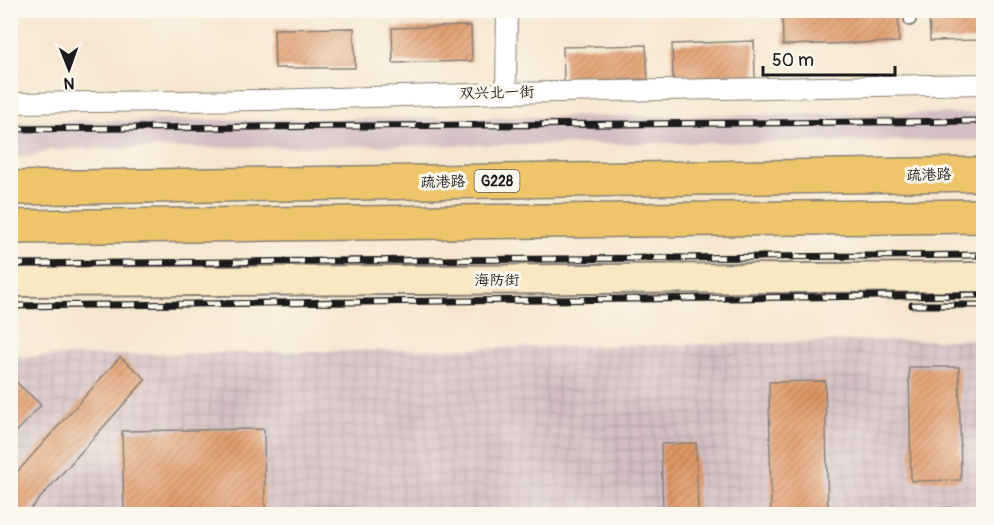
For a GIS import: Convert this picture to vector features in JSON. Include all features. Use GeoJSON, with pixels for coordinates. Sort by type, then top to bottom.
{"type":"FeatureCollection","features":[{"type":"Feature","properties":{"kind":"highway","name":"疏港路"},"geometry":{"type":"LineString","coordinates":[[10,188],[984,174]]}},
{"type":"Feature","properties":{"kind":"highway"},"geometry":{"type":"LineString","coordinates":[[10,227],[982,216]]}},
{"type":"Feature","properties":{"kind":"street"},"geometry":{"type":"LineString","coordinates":[[506,93],[507,10]]}},
{"type":"Feature","properties":{"kind":"street","name":"双兴北一街"},"geometry":{"type":"LineString","coordinates":[[10,103],[267,100],[984,84]]}},
{"type":"Feature","properties":{"kind":"street","name":"海防街"},"geometry":{"type":"LineString","coordinates":[[10,282],[984,277]]}},
{"type":"Feature","properties":{"kind":"lane"},"geometry":{"type":"LineString","coordinates":[[940,514],[984,514]]}},
{"type":"Feature","properties":{"kind":"shaded area"},"geometry":{"type":"Polygon","coordinates":[[[983,113],[983,140],[85,149],[50,150],[29,157],[10,157],[11,122],[983,113]]]}},
{"type":"Feature","properties":{"kind":"shaded area"},"geometry":{"type":"Polygon","coordinates":[[[983,339],[983,514],[11,514],[10,357],[983,339]]]}},
{"type":"Feature","properties":{"kind":"building"},"geometry":{"type":"Polygon","coordinates":[[[782,10],[898,10],[899,42],[783,45],[782,10]]]}},
{"type":"Feature","properties":{"kind":"building"},"geometry":{"type":"Polygon","coordinates":[[[929,10],[984,10],[984,40],[930,41],[929,10]]]}},
{"type":"Feature","properties":{"kind":"building"},"geometry":{"type":"Polygon","coordinates":[[[471,26],[472,61],[393,63],[392,28],[471,26]]]}},
{"type":"Feature","properties":{"kind":"building"},"geometry":{"type":"Polygon","coordinates":[[[354,28],[355,68],[275,68],[274,29],[354,28]]]}},
{"type":"Feature","properties":{"kind":"building"},"geometry":{"type":"Polygon","coordinates":[[[754,41],[755,78],[673,80],[672,44],[754,41]]]}},
{"type":"Feature","properties":{"kind":"building"},"geometry":{"type":"Polygon","coordinates":[[[646,45],[648,79],[564,82],[563,47],[646,45]]]}},
{"type":"Feature","properties":{"kind":"building"},"geometry":{"type":"Polygon","coordinates":[[[120,357],[146,379],[26,514],[10,514],[10,480],[120,357]]]}},
{"type":"Feature","properties":{"kind":"building"},"geometry":{"type":"Polygon","coordinates":[[[909,367],[959,367],[961,480],[911,481],[909,367]]]}},
{"type":"Feature","properties":{"kind":"building"},"geometry":{"type":"Polygon","coordinates":[[[14,380],[41,405],[10,439],[10,384],[14,380]]]}},
{"type":"Feature","properties":{"kind":"building"},"geometry":{"type":"Polygon","coordinates":[[[825,381],[828,514],[771,514],[769,382],[825,381]]]}},
{"type":"Feature","properties":{"kind":"building"},"geometry":{"type":"Polygon","coordinates":[[[264,429],[265,510],[124,513],[122,431],[264,429]]]}},
{"type":"Feature","properties":{"kind":"building"},"geometry":{"type":"Polygon","coordinates":[[[696,443],[698,514],[663,514],[661,444],[696,443]]]}},
{"type":"Feature","properties":{"kind":"railway"},"geometry":{"type":"LineString","coordinates":[[10,129],[984,121]]}},
{"type":"Feature","properties":{"kind":"railway"},"geometry":{"type":"LineString","coordinates":[[10,264],[984,255]]}},
{"type":"Feature","properties":{"kind":"railway"},"geometry":{"type":"LineString","coordinates":[[10,306],[984,295]]}},
{"type":"Feature","properties":{"kind":"railway"},"geometry":{"type":"LineString","coordinates":[[912,305],[984,305]]}}]}
